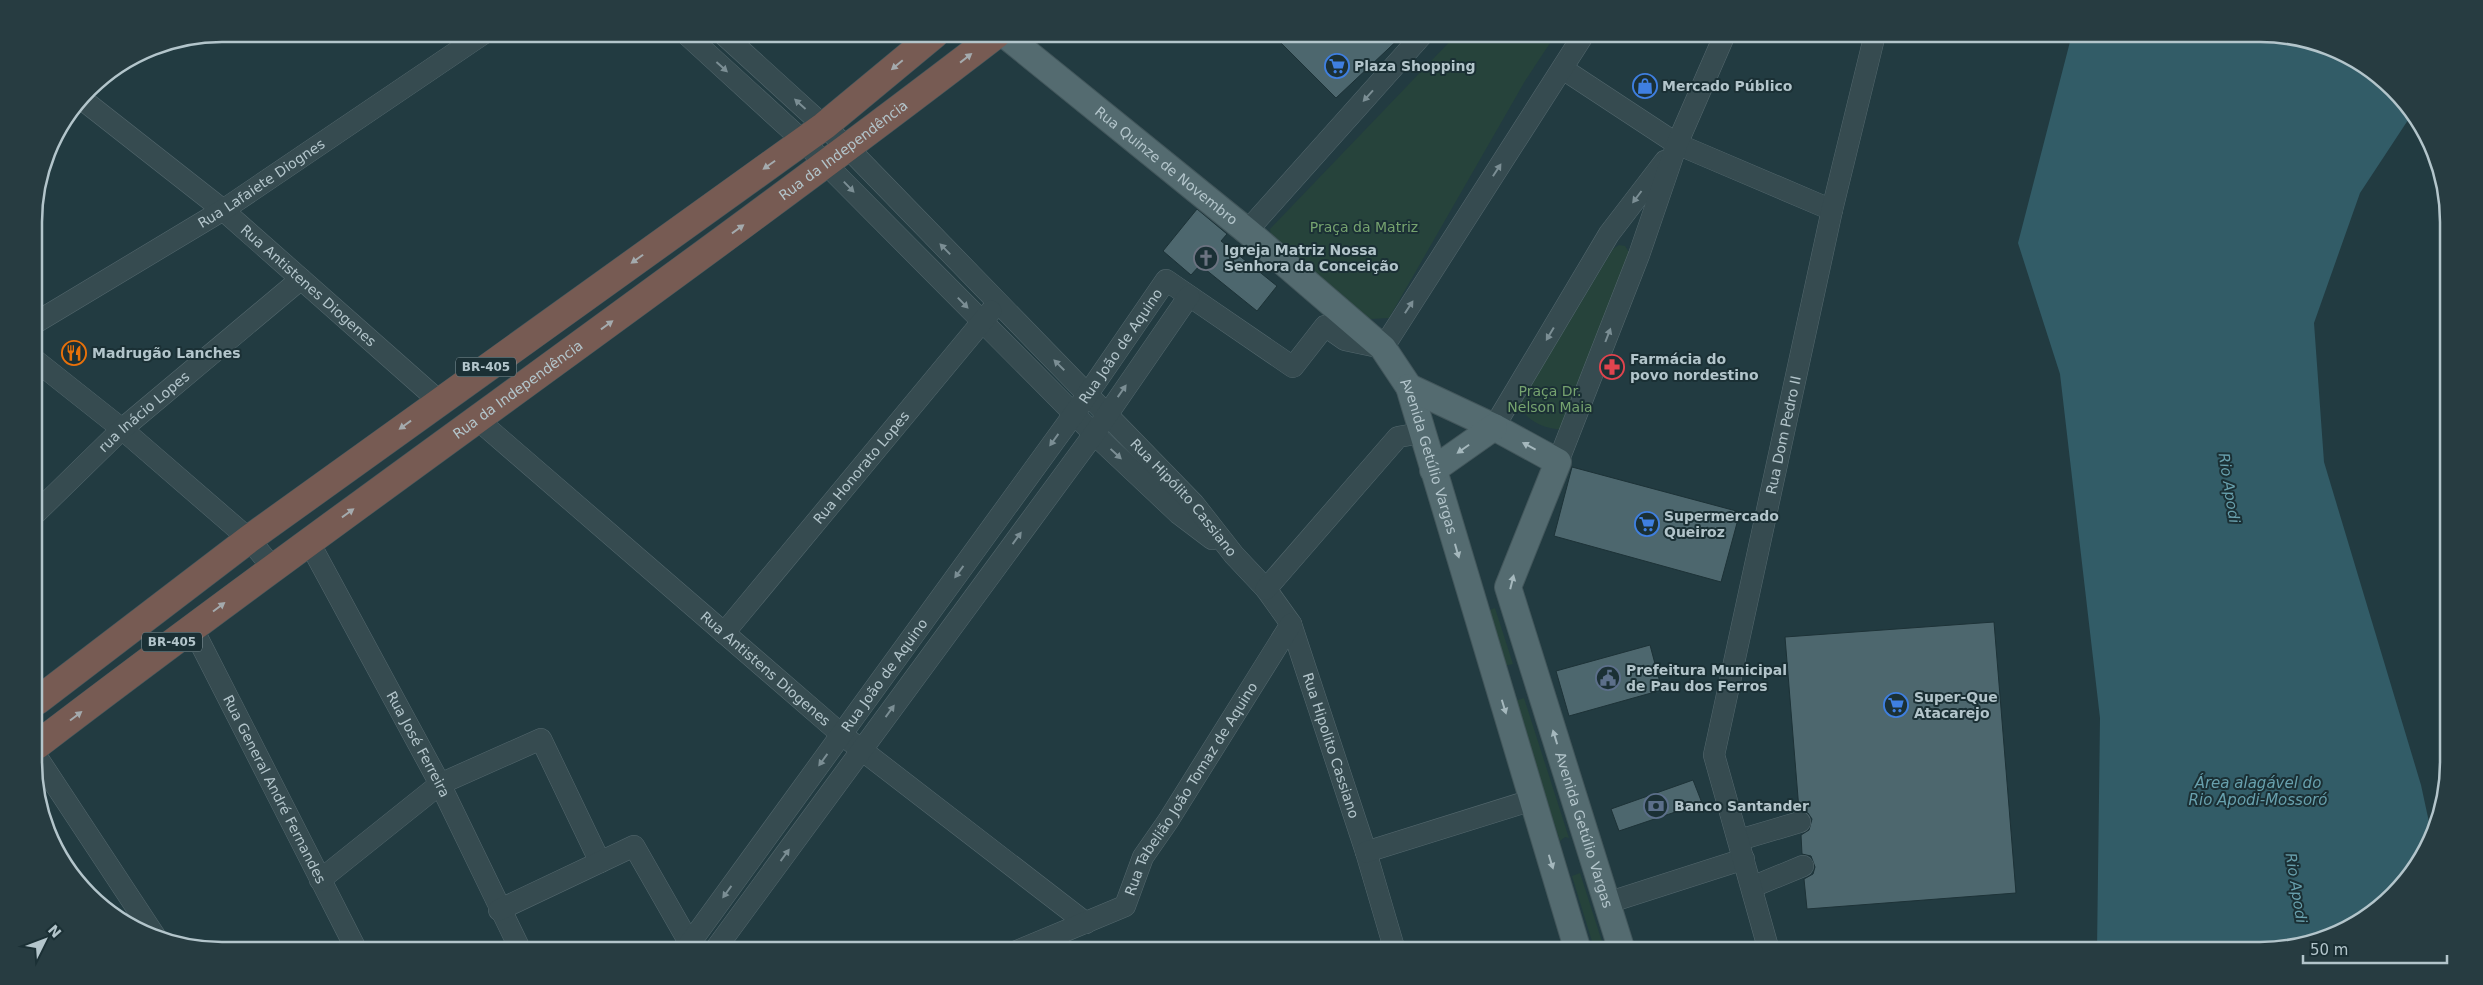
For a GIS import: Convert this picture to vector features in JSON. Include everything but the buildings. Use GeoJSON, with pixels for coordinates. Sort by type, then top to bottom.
{"type":"FeatureCollection","features":[{"type":"Feature","properties":{"kind":"highway","name":"BR-405"},"geometry":{"type":"LineString","coordinates":[[42,697],[249,539],[814,133],[924,42]]}},
{"type":"Feature","properties":{"kind":"highway","name":"Rua da Independência"},"geometry":{"type":"LineString","coordinates":[[42,741],[272,567],[478,420],[848,148],[987,42]]}},
{"type":"Feature","properties":{"kind":"main road","name":"Rua Quinze de Novembro"},"geometry":{"type":"LineString","coordinates":[[1014,42],[1247,231],[1383,348],[1409,387]]}},
{"type":"Feature","properties":{"kind":"main road","name":"Avenida Getúlio Vargas"},"geometry":{"type":"LineString","coordinates":[[1409,387],[1494,427],[1558,462],[1508,587],[1619,942]]}},
{"type":"Feature","properties":{"kind":"main road","name":"Avenida Getúlio Vargas"},"geometry":{"type":"LineString","coordinates":[[1409,387],[1421,434],[1575,942]]}},
{"type":"Feature","properties":{"kind":"main road"},"geometry":{"type":"LineString","coordinates":[[1433,470],[1494,427]]}},
{"type":"Feature","properties":{"kind":"street","name":"Rua Lafaiete Diognes"},"geometry":{"type":"LineString","coordinates":[[42,319],[223,210],[471,42]]}},
{"type":"Feature","properties":{"kind":"street","name":"Rua Hipólito Cassiano"},"geometry":{"type":"LineString","coordinates":[[696,42],[814,133],[848,148],[1194,504],[1234,555]]}},
{"type":"Feature","properties":{"kind":"street","name":"Rua Hipólito Cassiano"},"geometry":{"type":"LineString","coordinates":[[730,42],[814,133],[826,164],[982,323],[1094,434],[1179,514],[1234,555]]}},
{"type":"Feature","properties":{"kind":"street"},"geometry":{"type":"LineString","coordinates":[[1247,231],[1416,42]]}},
{"type":"Feature","properties":{"kind":"street"},"geometry":{"type":"LineString","coordinates":[[1189,296],[1293,367],[1325,326],[1345,340],[1383,348],[1579,42]]}},
{"type":"Feature","properties":{"kind":"street"},"geometry":{"type":"LineString","coordinates":[[1558,462],[1639,255],[1677,144],[1722,42]]}},
{"type":"Feature","properties":{"kind":"street","name":"Rua Dom Pedro II"},"geometry":{"type":"LineString","coordinates":[[1767,942],[1714,755],[1832,210],[1872,42]]}},
{"type":"Feature","properties":{"kind":"street"},"geometry":{"type":"LineString","coordinates":[[1562,69],[1677,144],[1832,210]]}},
{"type":"Feature","properties":{"kind":"street","name":"Rua Antistenes Diogenes"},"geometry":{"type":"LineString","coordinates":[[87,103],[223,210],[439,401]]}},
{"type":"Feature","properties":{"kind":"street"},"geometry":{"type":"LineString","coordinates":[[1494,427],[1609,234],[1677,144]]}},
{"type":"Feature","properties":{"kind":"street","name":"rua Inácio Lopes"},"geometry":{"type":"LineString","coordinates":[[42,506],[122,428],[301,279]]}},
{"type":"Feature","properties":{"kind":"street","name":"Rua João de Aquino"},"geometry":{"type":"LineString","coordinates":[[695,942],[841,734],[1074,414],[1166,280],[1189,296],[1094,434],[721,942]]}},
{"type":"Feature","properties":{"kind":"street","name":"Rua Honorato Lopes"},"geometry":{"type":"LineString","coordinates":[[724,633],[997,303]]}},
{"type":"Feature","properties":{"kind":"street"},"geometry":{"type":"LineString","coordinates":[[42,365],[122,428],[249,539],[272,567]]}},
{"type":"Feature","properties":{"kind":"street","name":"Rua Antistens Diogenes"},"geometry":{"type":"LineString","coordinates":[[478,420],[841,734],[1086,923]]}},
{"type":"Feature","properties":{"kind":"street"},"geometry":{"type":"LineString","coordinates":[[1266,589],[1398,437],[1421,434]]}},
{"type":"Feature","properties":{"kind":"street","name":"Rua José Ferreira"},"geometry":{"type":"LineString","coordinates":[[309,542],[440,784],[516,942]]}},
{"type":"Feature","properties":{"kind":"street","name":"Rua Hipolito Cassiano"},"geometry":{"type":"LineString","coordinates":[[1234,555],[1266,589],[1291,624],[1366,852],[1392,942]]}},
{"type":"Feature","properties":{"kind":"street","name":"Rua Tabelião João Tomaz de Aquino"},"geometry":{"type":"LineString","coordinates":[[1039,942],[1125,906],[1143,857],[1168,821],[1291,624]]}},
{"type":"Feature","properties":{"kind":"street","name":"Rua General André Fernandes"},"geometry":{"type":"LineString","coordinates":[[192,627],[352,942]]}},
{"type":"Feature","properties":{"kind":"street"},"geometry":{"type":"LineString","coordinates":[[320,880],[440,784],[541,739],[600,862]]}},
{"type":"Feature","properties":{"kind":"street"},"geometry":{"type":"LineString","coordinates":[[42,765],[149,927]]}},
{"type":"Feature","properties":{"kind":"street"},"geometry":{"type":"LineString","coordinates":[[1366,852],[1532,800]]}},
{"type":"Feature","properties":{"kind":"street"},"geometry":{"type":"LineString","coordinates":[[1607,903],[1741,850],[1800,822]]}},
{"type":"Feature","properties":{"kind":"street"},"geometry":{"type":"LineString","coordinates":[[500,910],[634,846],[689,942]]}},
{"type":"Feature","properties":{"kind":"street"},"geometry":{"type":"LineString","coordinates":[[1752,887],[1803,866]]}},
{"type":"Feature","properties":{"kind":"green space","name":"Praça da Matriz"},"geometry":{"type":"Polygon","coordinates":[[[1449,42],[1551,42],[1525,81],[1389,318],[1370,319],[1271,239],[1270,229],[1449,42]]]}},
{"type":"Feature","properties":{"kind":"green space","name":"Praça Dr. Nelson Maia"},"geometry":{"type":"Polygon","coordinates":[[[1619,245],[1625,246],[1629,252],[1562,429],[1542,426],[1524,413],[1521,402],[1613,249],[1619,245]]]}},
{"type":"Feature","properties":{"kind":"green space"},"geometry":{"type":"Polygon","coordinates":[[[1495,608],[1513,664],[1504,666],[1487,611],[1495,608]]]}},
{"type":"Feature","properties":{"kind":"green space"},"geometry":{"type":"Polygon","coordinates":[[[1524,698],[1569,838],[1565,837],[1560,841],[1515,701],[1524,698]]]}},
{"type":"Feature","properties":{"kind":"green space"},"geometry":{"type":"Polygon","coordinates":[[[1580,873],[1602,942],[1592,942],[1572,876],[1580,873]]]}},
{"type":"Feature","properties":{"kind":"water","name":"Área alagável do Rio Apodi-Mossoró"},"geometry":{"type":"Polygon","coordinates":[[[2070,42],[2260,42],[2296,46],[2329,56],[2361,73],[2388,95],[2408,120],[2360,193],[2314,323],[2324,462],[2421,785],[2429,824],[2410,863],[2388,890],[2361,912],[2340,924],[2296,939],[2272,942],[2097,942],[2100,718],[2060,374],[2018,243],[2070,42]]]}},
{"type":"Feature","properties":{"kind":"place","name":"Plaza Shopping"},"geometry":{"type":"Point","coordinates":[1337,66]}},
{"type":"Feature","properties":{"kind":"place","name":"Mercado Público"},"geometry":{"type":"Point","coordinates":[1645,86]}},
{"type":"Feature","properties":{"kind":"place","name":"Igreja Matriz Nossa Senhora da Conceição"},"geometry":{"type":"Point","coordinates":[1206,258]}},
{"type":"Feature","properties":{"kind":"place","name":"Madrugão Lanches"},"geometry":{"type":"Point","coordinates":[74,353]}},
{"type":"Feature","properties":{"kind":"place","name":"Farmácia do povo nordestino"},"geometry":{"type":"Point","coordinates":[1612,367]}},
{"type":"Feature","properties":{"kind":"place","name":"Supermercado Queiroz"},"geometry":{"type":"Point","coordinates":[1647,524]}},
{"type":"Feature","properties":{"kind":"place","name":"Prefeitura Municipal de Pau dos Ferros"},"geometry":{"type":"Point","coordinates":[1608,678]}},
{"type":"Feature","properties":{"kind":"place","name":"Super-Que Atacarejo"},"geometry":{"type":"Point","coordinates":[1896,705]}},
{"type":"Feature","properties":{"kind":"place","name":"Banco Santander"},"geometry":{"type":"Point","coordinates":[1656,806]}},
{"type":"Feature","properties":{"kind":"water label","name":"Rio Apodi"},"geometry":{"type":"Point","coordinates":[2229,488]}},
{"type":"Feature","properties":{"kind":"water label","name":"Rio Apodi"},"geometry":{"type":"Point","coordinates":[2296,888]}}]}
